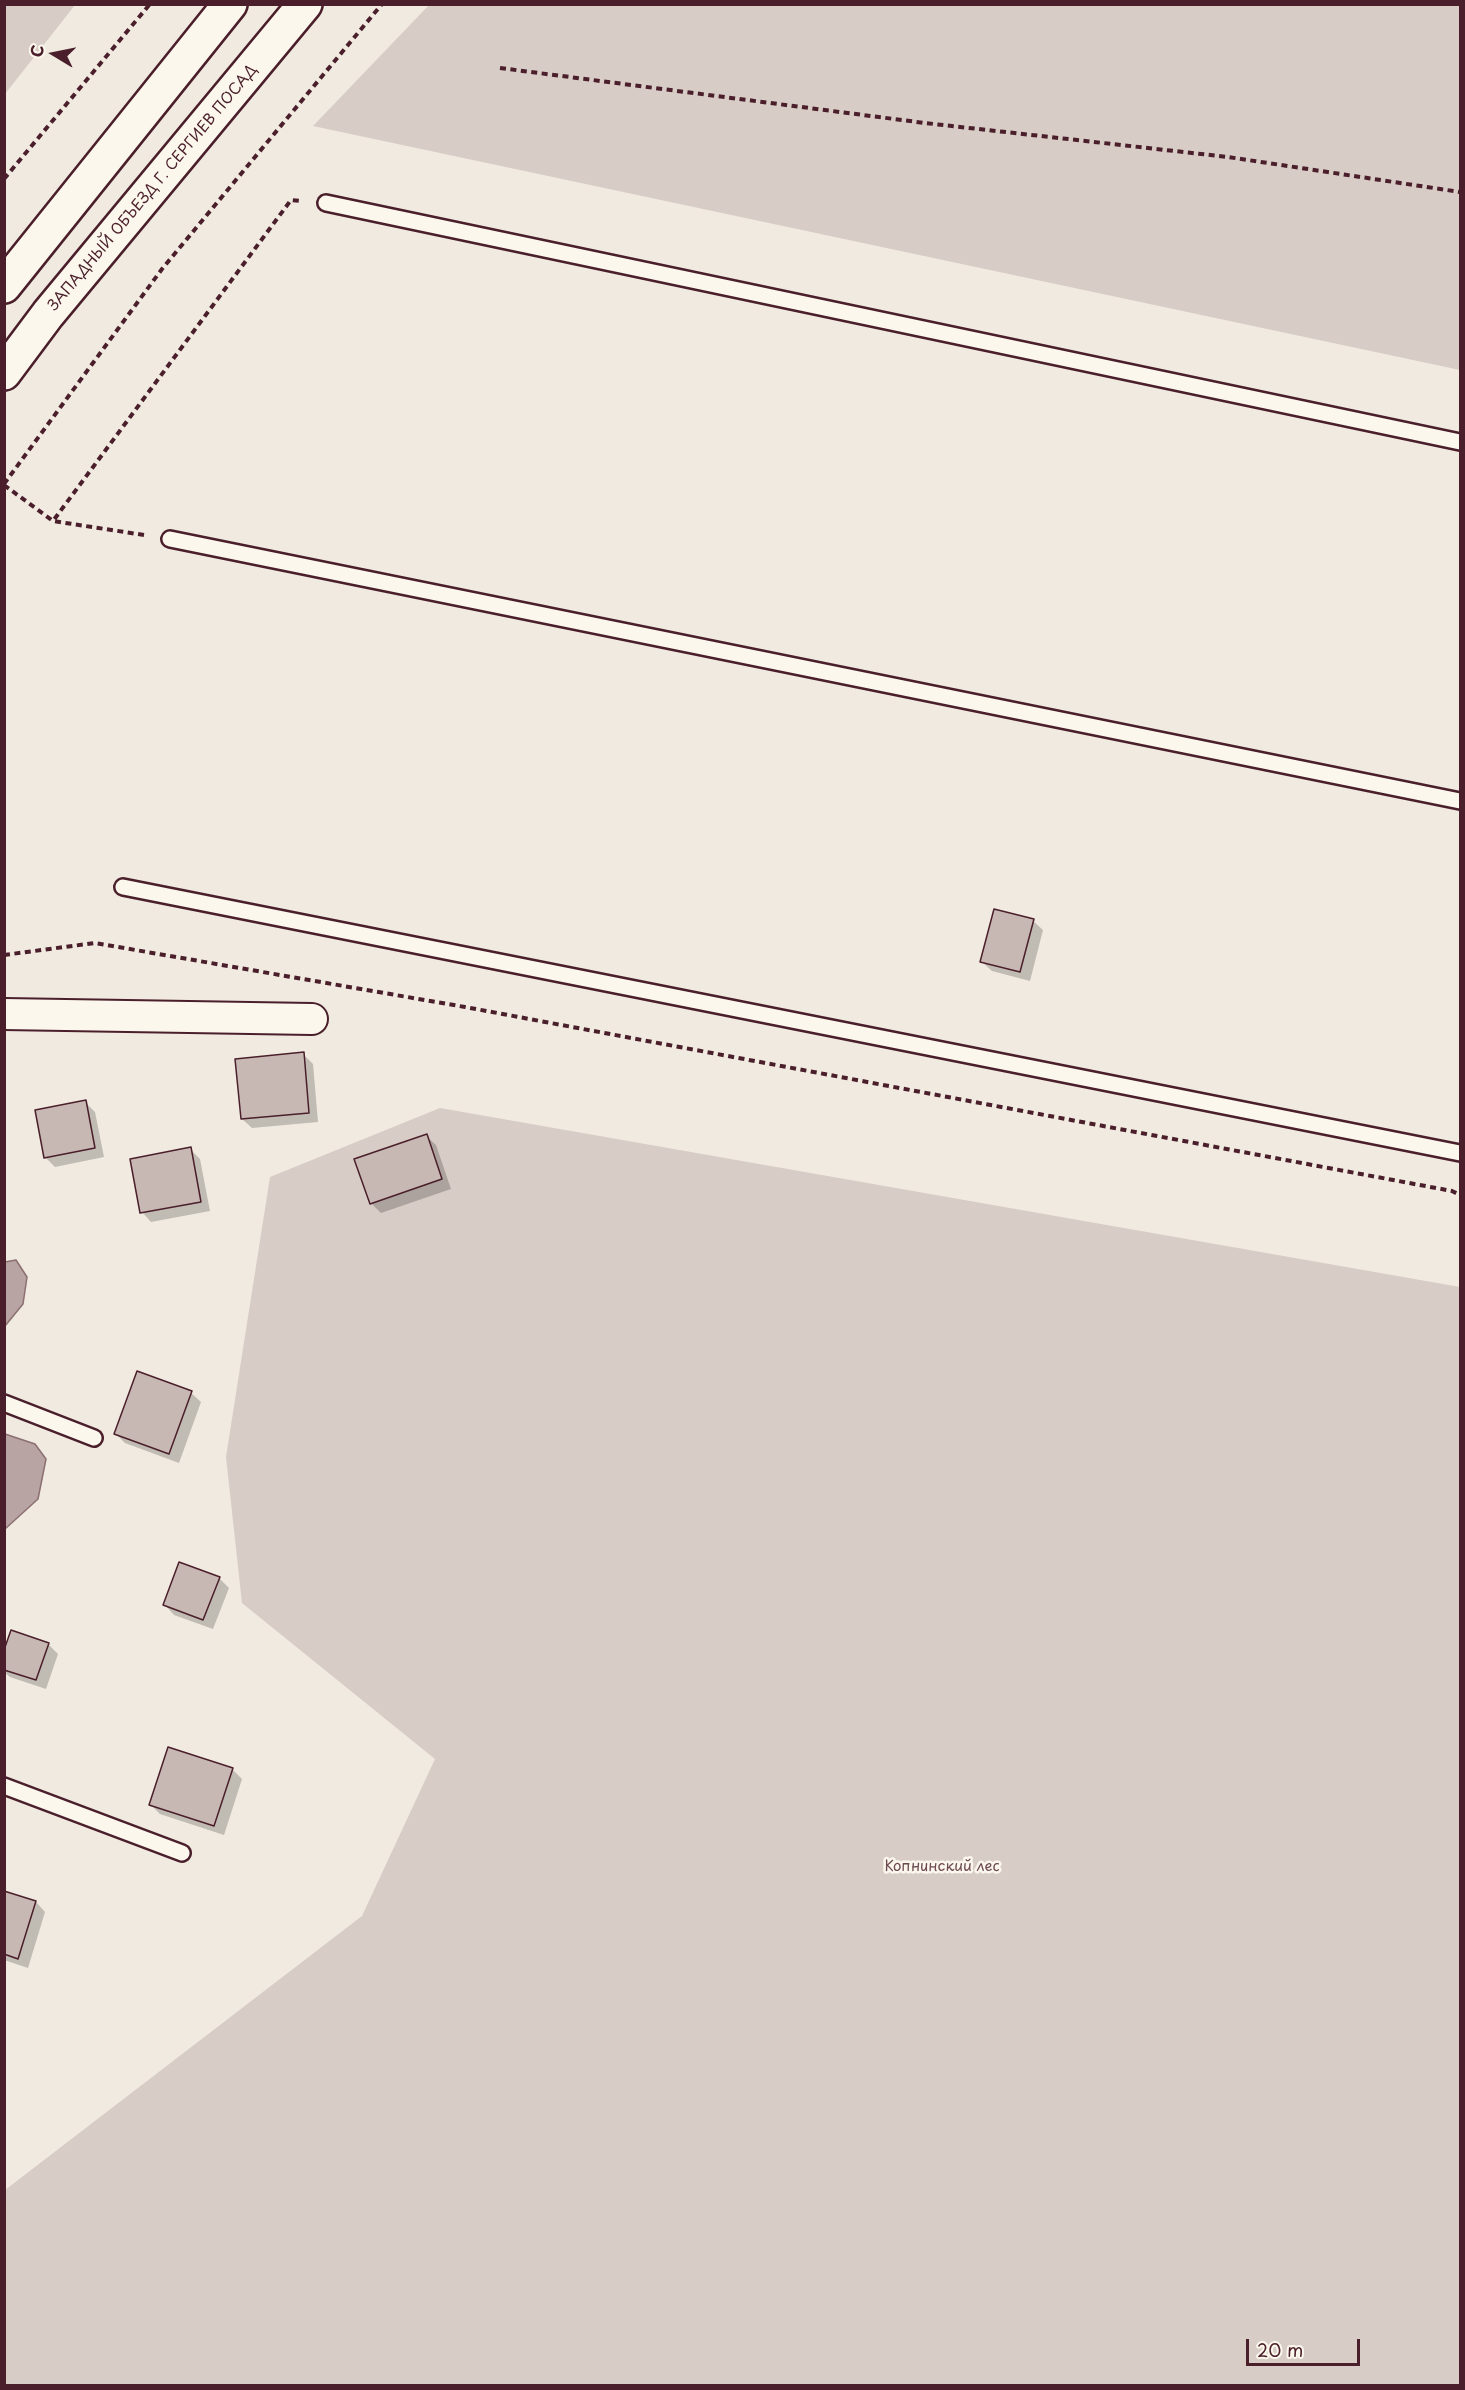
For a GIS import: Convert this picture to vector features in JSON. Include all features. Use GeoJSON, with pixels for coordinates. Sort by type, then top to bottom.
{"type":"FeatureCollection","features":[{"type":"Feature","properties":{"kind":"main road"},"geometry":{"type":"LineString","coordinates":[[4,286],[230,4]]}},
{"type":"Feature","properties":{"kind":"main road","name":"ЗАПАДНЫЙ ОБЪЕЗД Г. СЕРГИЕВ ПОСАД"},"geometry":{"type":"LineString","coordinates":[[4,373],[48,314],[305,4]]}},
{"type":"Feature","properties":{"kind":"street"},"geometry":{"type":"LineString","coordinates":[[4,1014],[312,1020]]}},
{"type":"Feature","properties":{"kind":"lane"},"geometry":{"type":"LineString","coordinates":[[326,203],[1461,442]]}},
{"type":"Feature","properties":{"kind":"lane"},"geometry":{"type":"LineString","coordinates":[[170,539],[1461,801]]}},
{"type":"Feature","properties":{"kind":"lane"},"geometry":{"type":"LineString","coordinates":[[123,887],[1461,1153]]}},
{"type":"Feature","properties":{"kind":"lane"},"geometry":{"type":"LineString","coordinates":[[4,1403],[94,1438]]}},
{"type":"Feature","properties":{"kind":"lane"},"geometry":{"type":"LineString","coordinates":[[4,1786],[182,1853]]}},
{"type":"Feature","properties":{"kind":"path"},"geometry":{"type":"LineString","coordinates":[[4,179],[150,4]]}},
{"type":"Feature","properties":{"kind":"path"},"geometry":{"type":"LineString","coordinates":[[170,539],[53,521],[4,485],[162,269],[382,4]]}},
{"type":"Feature","properties":{"kind":"path"},"geometry":{"type":"LineString","coordinates":[[500,68],[925,123],[1228,157],[1461,192]]}},
{"type":"Feature","properties":{"kind":"path"},"geometry":{"type":"LineString","coordinates":[[53,521],[291,200],[326,203]]}},
{"type":"Feature","properties":{"kind":"path"},"geometry":{"type":"LineString","coordinates":[[4,956],[95,944],[465,1006],[1429,1187],[1461,1195]]}},
{"type":"Feature","properties":{"kind":"green space"},"geometry":{"type":"Polygon","coordinates":[[[430,4],[1460,5],[1460,370],[313,126],[430,4]]]}},
{"type":"Feature","properties":{"kind":"green space"},"geometry":{"type":"Polygon","coordinates":[[[4,5],[75,5],[5,94],[4,5]]]}},
{"type":"Feature","properties":{"kind":"green space","name":"Копнинский лес"},"geometry":{"type":"Polygon","coordinates":[[[440,1108],[1460,1287],[1460,2385],[5,2386],[5,2190],[362,1916],[435,1759],[242,1603],[226,1457],[270,1177],[440,1108]]]}},
{"type":"Feature","properties":{"kind":"shaded area"},"geometry":{"type":"Polygon","coordinates":[[[16,1260],[27,1277],[23,1304],[5,1326],[5,1262],[16,1260]]]}},
{"type":"Feature","properties":{"kind":"shaded area"},"geometry":{"type":"Polygon","coordinates":[[[5,1434],[35,1444],[46,1459],[38,1499],[5,1529],[5,1434]]]}},
{"type":"Feature","properties":{"kind":"building"},"geometry":{"type":"Polygon","coordinates":[[[994,909],[1034,919],[1020,972],[980,962],[994,909]]]}},
{"type":"Feature","properties":{"kind":"building"},"geometry":{"type":"Polygon","coordinates":[[[304,1052],[309,1113],[241,1119],[235,1059],[304,1052]]]}},
{"type":"Feature","properties":{"kind":"building"},"geometry":{"type":"Polygon","coordinates":[[[86,1100],[95,1148],[44,1158],[35,1110],[86,1100]]]}},
{"type":"Feature","properties":{"kind":"building"},"geometry":{"type":"Polygon","coordinates":[[[427,1134],[442,1179],[370,1204],[354,1159],[427,1134]]]}},
{"type":"Feature","properties":{"kind":"building"},"geometry":{"type":"Polygon","coordinates":[[[191,1147],[201,1202],[140,1213],[130,1159],[191,1147]]]}},
{"type":"Feature","properties":{"kind":"building"},"geometry":{"type":"Polygon","coordinates":[[[137,1371],[192,1391],[169,1454],[114,1434],[137,1371]]]}},
{"type":"Feature","properties":{"kind":"building"},"geometry":{"type":"Polygon","coordinates":[[[179,1562],[220,1577],[203,1620],[163,1605],[179,1562]]]}},
{"type":"Feature","properties":{"kind":"building"},"geometry":{"type":"Polygon","coordinates":[[[11,1630],[49,1643],[36,1680],[4,1670],[4,1650],[11,1630]]]}},
{"type":"Feature","properties":{"kind":"building"},"geometry":{"type":"Polygon","coordinates":[[[168,1747],[233,1768],[214,1826],[149,1805],[168,1747]]]}},
{"type":"Feature","properties":{"kind":"building"},"geometry":{"type":"Polygon","coordinates":[[[4,1891],[36,1901],[18,1959],[4,1954],[4,1891]]]}}]}
